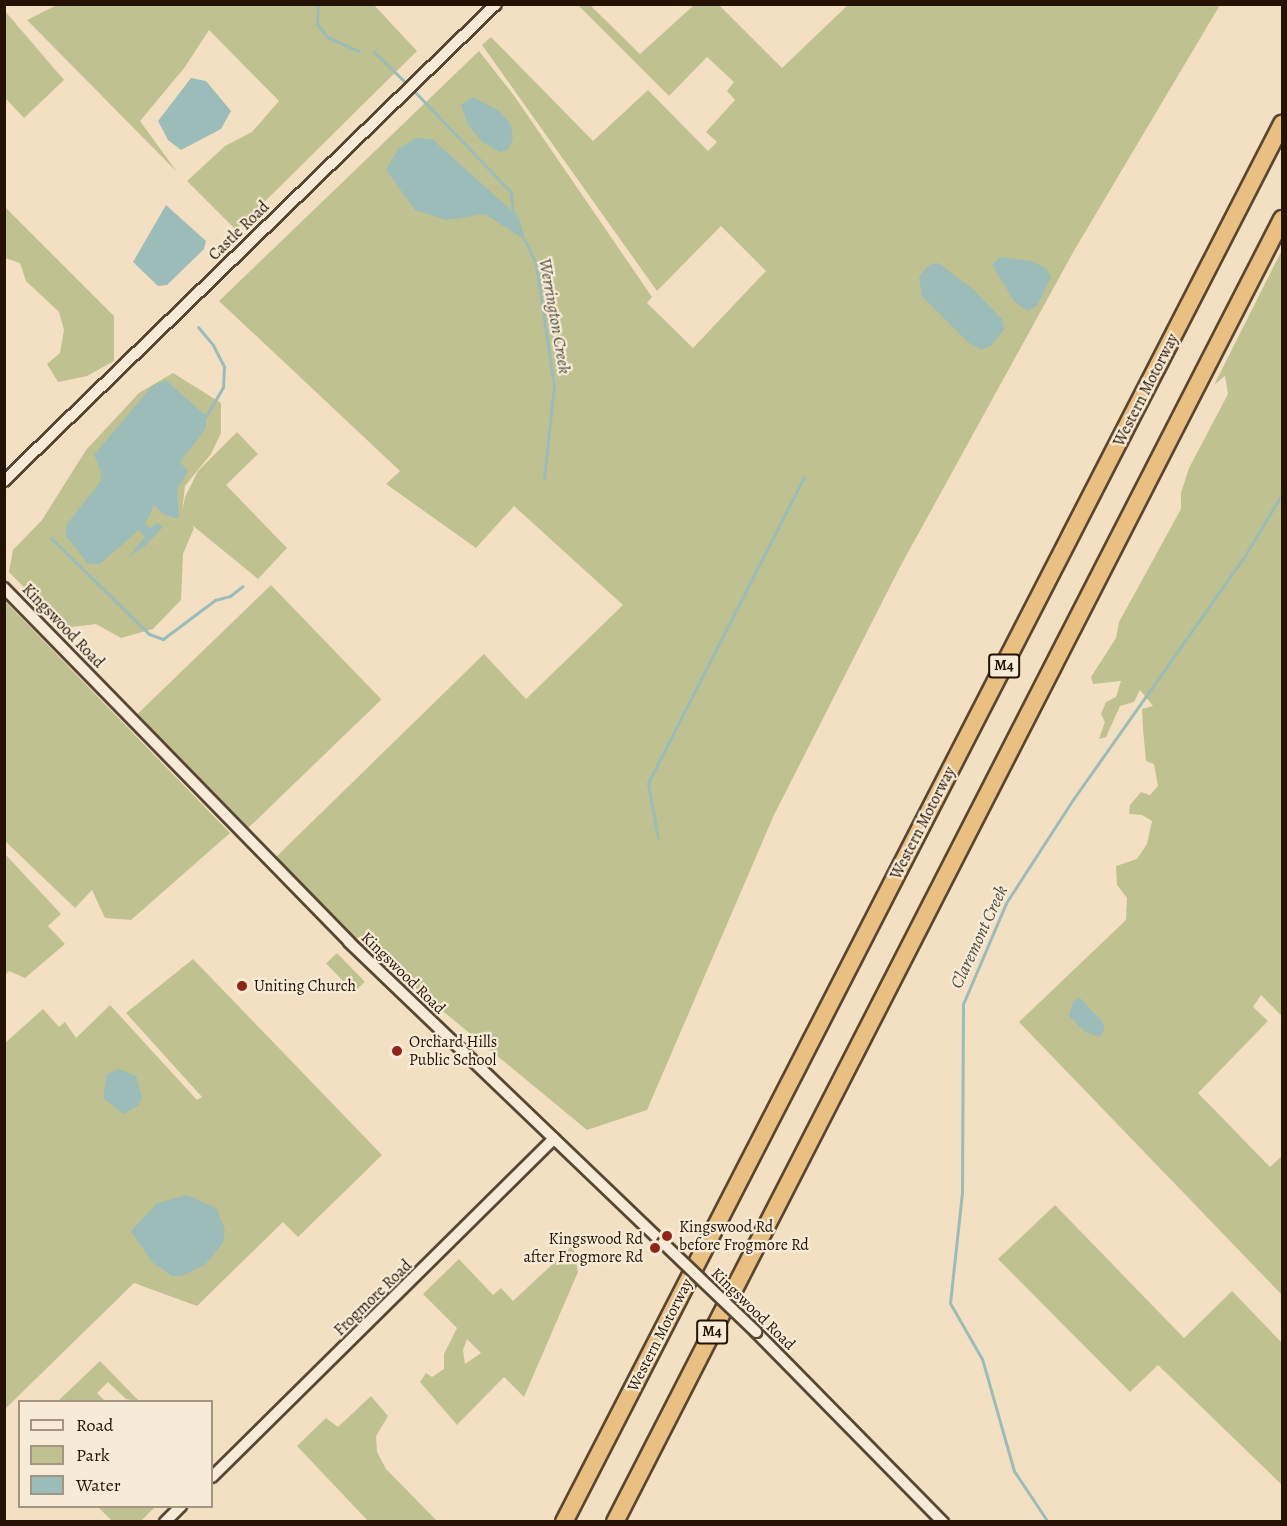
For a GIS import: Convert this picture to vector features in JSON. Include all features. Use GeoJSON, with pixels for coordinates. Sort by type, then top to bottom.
{"type":"FeatureCollection","features":[{"type":"Feature","properties":{"kind":"highway","name":"Western Motorway"},"geometry":{"type":"LineString","coordinates":[[564,1521],[1282,124]]}},
{"type":"Feature","properties":{"kind":"highway","name":"M4"},"geometry":{"type":"LineString","coordinates":[[615,1521],[1282,219]]}},
{"type":"Feature","properties":{"kind":"street","name":"Castle Road"},"geometry":{"type":"LineString","coordinates":[[4,481],[496,4]]}},
{"type":"Feature","properties":{"kind":"street","name":"Kingswood Road"},"geometry":{"type":"LineString","coordinates":[[4,588],[349,942],[756,1332],[943,1521]]}},
{"type":"Feature","properties":{"kind":"street","name":"Frogmore Road"},"geometry":{"type":"LineString","coordinates":[[213,1476],[554,1139]]}},
{"type":"Feature","properties":{"kind":"street"},"geometry":{"type":"LineString","coordinates":[[165,1521],[179,1508]]}},
{"type":"Feature","properties":{"kind":"green space"},"geometry":{"type":"Polygon","coordinates":[[[57,5],[374,5],[417,51],[236,230],[187,181],[225,146],[252,132],[279,101],[209,30],[185,67],[140,121],[177,172],[27,20],[57,5]]]}},
{"type":"Feature","properties":{"kind":"green space"},"geometry":{"type":"Polygon","coordinates":[[[578,5],[590,5],[640,54],[694,5],[719,5],[782,68],[848,5],[1220,5],[1075,249],[900,567],[774,815],[647,1110],[587,1130],[347,932],[276,857],[484,654],[526,699],[623,605],[514,506],[476,548],[386,484],[400,471],[219,301],[479,51],[515,97],[652,297],[647,303],[693,348],[766,271],[721,226],[657,291],[482,45],[491,37],[593,141],[648,90],[708,151],[717,142],[706,132],[735,100],[727,91],[734,82],[707,57],[669,96],[578,5]]]}},
{"type":"Feature","properties":{"kind":"green space"},"geometry":{"type":"Polygon","coordinates":[[[4,10],[64,80],[24,118],[5,98],[4,10]]]}},
{"type":"Feature","properties":{"kind":"green space"},"geometry":{"type":"Polygon","coordinates":[[[5,207],[114,316],[114,361],[87,376],[58,382],[47,364],[60,353],[64,330],[59,312],[26,281],[20,263],[5,258],[5,207]]]}},
{"type":"Feature","properties":{"kind":"green space"},"geometry":{"type":"Polygon","coordinates":[[[1282,250],[1282,1016],[1261,995],[1253,1007],[1268,1021],[1198,1093],[1270,1167],[1282,1156],[1282,1295],[1019,1022],[1126,920],[1127,898],[1117,885],[1116,866],[1137,859],[1147,844],[1152,821],[1142,815],[1129,814],[1130,805],[1141,792],[1150,795],[1158,786],[1154,764],[1146,761],[1143,729],[1142,709],[1153,706],[1140,690],[1134,702],[1120,706],[1106,737],[1099,739],[1105,722],[1101,714],[1106,702],[1116,697],[1121,681],[1093,684],[1091,677],[1116,638],[1119,622],[1181,509],[1181,493],[1189,468],[1228,394],[1225,376],[1214,385],[1282,250]]]}},
{"type":"Feature","properties":{"kind":"green space"},"geometry":{"type":"Polygon","coordinates":[[[173,373],[221,403],[221,433],[211,454],[185,486],[182,512],[185,497],[198,471],[237,432],[258,454],[226,485],[287,548],[258,579],[192,525],[194,528],[183,554],[181,600],[153,629],[121,638],[96,624],[64,628],[9,572],[13,550],[42,520],[86,450],[139,393],[173,373]]]}},
{"type":"Feature","properties":{"kind":"green space"},"geometry":{"type":"Polygon","coordinates":[[[271,585],[381,699],[248,829],[137,714],[271,585]]]}},
{"type":"Feature","properties":{"kind":"green space"},"geometry":{"type":"Polygon","coordinates":[[[4,600],[230,833],[131,920],[105,918],[92,890],[75,908],[5,841],[4,600]]]}},
{"type":"Feature","properties":{"kind":"green space"},"geometry":{"type":"Polygon","coordinates":[[[5,854],[61,914],[48,926],[65,944],[25,978],[9,971],[5,975],[5,854]]]}},
{"type":"Feature","properties":{"kind":"green space"},"geometry":{"type":"Polygon","coordinates":[[[337,953],[365,982],[354,992],[326,963],[337,953]]]}},
{"type":"Feature","properties":{"kind":"green space"},"geometry":{"type":"Polygon","coordinates":[[[193,959],[382,1155],[298,1237],[283,1222],[197,1306],[134,1283],[5,1409],[5,1043],[43,1009],[59,1027],[65,1022],[76,1038],[110,1005],[197,1100],[202,1097],[126,1013],[193,959]]]}},
{"type":"Feature","properties":{"kind":"green space"},"geometry":{"type":"Polygon","coordinates":[[[1055,1205],[1184,1338],[1232,1291],[1282,1343],[1282,1485],[1158,1365],[1130,1392],[998,1259],[1055,1205]]]}},
{"type":"Feature","properties":{"kind":"green space"},"geometry":{"type":"Polygon","coordinates":[[[573,1245],[578,1272],[524,1397],[504,1377],[457,1425],[420,1382],[426,1373],[432,1377],[444,1369],[444,1354],[457,1328],[423,1294],[459,1259],[493,1295],[501,1288],[513,1301],[573,1245]],[[467,1339],[463,1350],[465,1364],[481,1353],[467,1339]]]}},
{"type":"Feature","properties":{"kind":"green space"},"geometry":{"type":"Polygon","coordinates":[[[100,1361],[138,1400],[126,1399],[108,1382],[97,1393],[104,1400],[59,1400],[100,1361]]]}},
{"type":"Feature","properties":{"kind":"green space"},"geometry":{"type":"Polygon","coordinates":[[[371,1396],[388,1416],[376,1436],[377,1452],[386,1469],[437,1521],[368,1521],[297,1446],[326,1418],[338,1427],[371,1396]]]}},
{"type":"Feature","properties":{"kind":"green space"},"geometry":{"type":"Polygon","coordinates":[[[99,1508],[154,1508],[140,1522],[112,1521],[99,1508]]]}},
{"type":"Feature","properties":{"kind":"water"},"geometry":{"type":"Polygon","coordinates":[[[191,78],[206,81],[231,111],[221,129],[181,150],[168,140],[158,121],[191,78]]]}},
{"type":"Feature","properties":{"kind":"water"},"geometry":{"type":"Polygon","coordinates":[[[473,97],[498,110],[511,124],[513,139],[508,150],[500,152],[482,142],[468,125],[461,105],[473,97]]]}},
{"type":"Feature","properties":{"kind":"water"},"geometry":{"type":"Polygon","coordinates":[[[416,138],[432,139],[519,217],[525,240],[485,214],[446,220],[415,210],[386,170],[398,149],[416,138]]]}},
{"type":"Feature","properties":{"kind":"water"},"geometry":{"type":"Polygon","coordinates":[[[166,205],[206,241],[204,249],[167,285],[158,286],[133,262],[166,205]]]}},
{"type":"Feature","properties":{"kind":"water"},"geometry":{"type":"Polygon","coordinates":[[[1000,257],[1031,261],[1046,268],[1051,277],[1037,306],[1027,311],[1014,301],[992,265],[1000,257]]]}},
{"type":"Feature","properties":{"kind":"water"},"geometry":{"type":"Polygon","coordinates":[[[938,263],[973,289],[1002,319],[1004,329],[991,346],[981,350],[969,343],[922,296],[919,277],[929,265],[938,263]]]}},
{"type":"Feature","properties":{"kind":"water"},"geometry":{"type":"Polygon","coordinates":[[[166,380],[206,416],[206,428],[180,462],[188,471],[177,490],[179,519],[164,515],[154,505],[145,525],[151,528],[157,523],[163,527],[146,545],[127,558],[145,537],[139,530],[100,564],[88,564],[65,535],[67,524],[100,482],[101,472],[94,455],[153,385],[166,380]]]}},
{"type":"Feature","properties":{"kind":"water"},"geometry":{"type":"Polygon","coordinates":[[[1080,998],[1101,1020],[1105,1029],[1100,1037],[1085,1032],[1069,1016],[1073,1001],[1080,998]]]}},
{"type":"Feature","properties":{"kind":"water"},"geometry":{"type":"Polygon","coordinates":[[[119,1069],[136,1076],[142,1097],[139,1105],[123,1114],[103,1098],[107,1074],[119,1069]]]}},
{"type":"Feature","properties":{"kind":"water"},"geometry":{"type":"Polygon","coordinates":[[[187,1195],[216,1208],[225,1229],[223,1243],[205,1265],[182,1276],[172,1276],[152,1262],[131,1231],[157,1203],[187,1195]]]}},
{"type":"Feature","properties":{"kind":"waterway","name":"Werrington Creek"},"geometry":{"type":"LineString","coordinates":[[318,4],[317,24],[327,37],[359,51]]}},
{"type":"Feature","properties":{"kind":"waterway","name":"Werrington Creek"},"geometry":{"type":"LineString","coordinates":[[374,52],[407,84]]}},
{"type":"Feature","properties":{"kind":"waterway","name":"Werrington Creek"},"geometry":{"type":"LineString","coordinates":[[415,92],[511,192],[513,213]]}},
{"type":"Feature","properties":{"kind":"waterway","name":"Werrington Creek"},"geometry":{"type":"LineString","coordinates":[[524,239],[536,264],[554,386],[544,478]]}},
{"type":"Feature","properties":{"kind":"waterway"},"geometry":{"type":"LineString","coordinates":[[198,327],[213,345],[224,367],[223,387],[206,416]]}},
{"type":"Feature","properties":{"kind":"waterway"},"geometry":{"type":"LineString","coordinates":[[658,838],[648,783],[804,477]]}},
{"type":"Feature","properties":{"kind":"waterway","name":"Claremont Creek"},"geometry":{"type":"LineString","coordinates":[[1048,1522],[1014,1471],[982,1359],[950,1303],[962,1192],[963,1004],[1006,903],[1074,798],[1244,557],[1282,494]]}},
{"type":"Feature","properties":{"kind":"waterway"},"geometry":{"type":"LineString","coordinates":[[51,538],[149,634],[163,639],[215,600],[230,596],[243,586]]}},
{"type":"Feature","properties":{"kind":"place","name":"Uniting Church"},"geometry":{"type":"Point","coordinates":[242,986]}},
{"type":"Feature","properties":{"kind":"place","name":"Orchard Hills Public School"},"geometry":{"type":"Point","coordinates":[397,1051]}},
{"type":"Feature","properties":{"kind":"place","name":"Kingswood Rd before Frogmore Rd"},"geometry":{"type":"Point","coordinates":[667,1236]}},
{"type":"Feature","properties":{"kind":"place","name":"Kingswood Rd after Frogmore Rd"},"geometry":{"type":"Point","coordinates":[655,1248]}}]}
